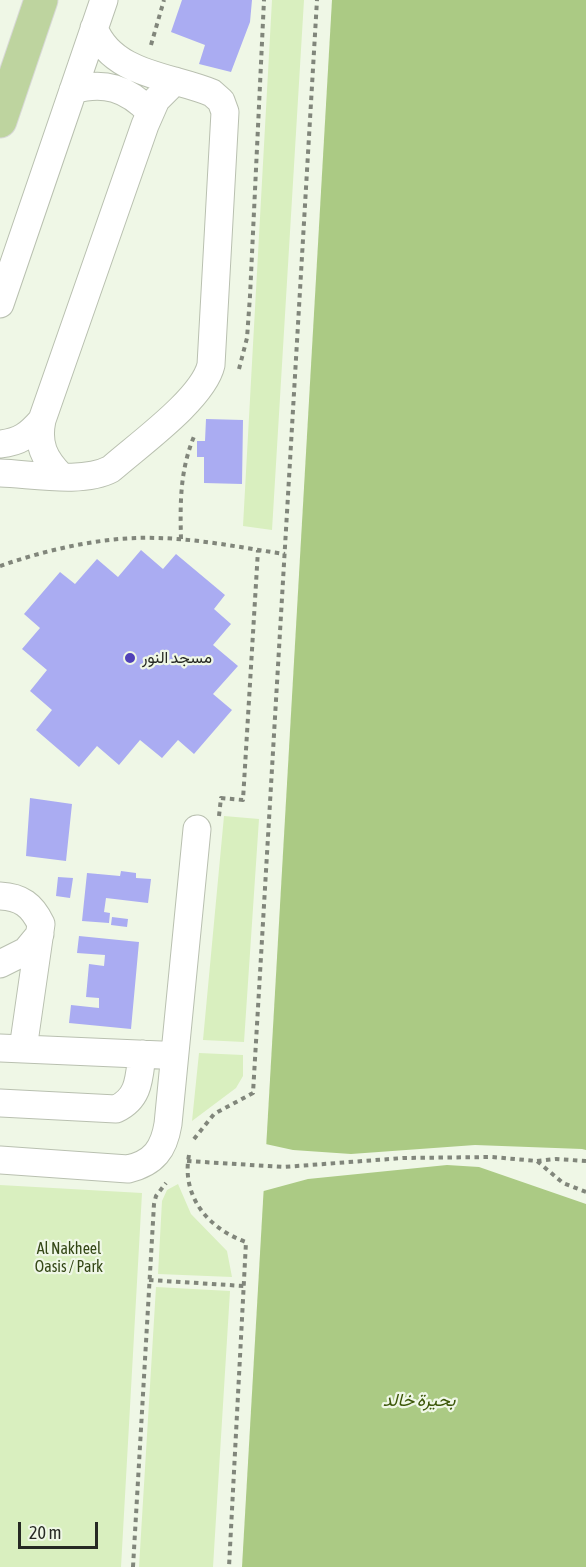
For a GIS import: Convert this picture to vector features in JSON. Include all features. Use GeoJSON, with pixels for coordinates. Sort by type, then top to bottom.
{"type":"FeatureCollection","features":[{"type":"Feature","properties":{"kind":"main road"},"geometry":{"type":"LineString","coordinates":[[0,121],[41,0]]}},
{"type":"Feature","properties":{"kind":"lane"},"geometry":{"type":"LineString","coordinates":[[0,304],[104,0]]}},
{"type":"Feature","properties":{"kind":"lane"},"geometry":{"type":"LineString","coordinates":[[0,473],[90,477],[111,469],[191,399],[209,375],[213,342],[225,112],[220,101],[212,93],[115,58],[98,39],[94,28]]}},
{"type":"Feature","properties":{"kind":"lane"},"geometry":{"type":"LineString","coordinates":[[61,476],[44,456],[40,445],[42,420],[150,112],[156,100],[175,81]]}},
{"type":"Feature","properties":{"kind":"lane"},"geometry":{"type":"LineString","coordinates":[[73,90],[89,86],[106,86],[123,90],[138,99],[150,112]]}},
{"type":"Feature","properties":{"kind":"lane"},"geometry":{"type":"LineString","coordinates":[[0,444],[15,443],[30,435],[42,420]]}},
{"type":"Feature","properties":{"kind":"lane"},"geometry":{"type":"LineString","coordinates":[[0,1160],[128,1169],[141,1166],[161,1149],[166,1137],[197,829]]}},
{"type":"Feature","properties":{"kind":"lane"},"geometry":{"type":"LineString","coordinates":[[0,896],[12,897],[30,906],[40,924],[31,997],[12,1048],[174,1056]]}},
{"type":"Feature","properties":{"kind":"lane"},"geometry":{"type":"LineString","coordinates":[[31,997],[21,981],[0,966],[26,951],[40,934]]}},
{"type":"Feature","properties":{"kind":"lane"},"geometry":{"type":"LineString","coordinates":[[0,1102],[116,1109],[127,1104],[135,1095],[142,1054]]}},
{"type":"Feature","properties":{"kind":"path"},"geometry":{"type":"LineString","coordinates":[[230,1567],[246,1242],[217,1228],[206,1218],[190,1190],[188,1161],[190,1147],[204,1123],[214,1114],[253,1093],[317,0]]}},
{"type":"Feature","properties":{"kind":"path"},"geometry":{"type":"LineString","coordinates":[[0,566],[82,545],[131,538],[181,539],[285,554]]}},
{"type":"Feature","properties":{"kind":"path"},"geometry":{"type":"LineString","coordinates":[[152,1159],[256,1167],[447,1156],[586,1161]]}},
{"type":"Feature","properties":{"kind":"path"},"geometry":{"type":"LineString","coordinates":[[537,1161],[563,1183],[586,1192]]}},
{"type":"Feature","properties":{"kind":"path"},"geometry":{"type":"LineString","coordinates":[[149,1280],[244,1286]]}},
{"type":"Feature","properties":{"kind":"green space"},"geometry":{"type":"Polygon","coordinates":[[[272,0],[304,0],[272,530],[243,526],[272,0]]]}},
{"type":"Feature","properties":{"kind":"green space"},"geometry":{"type":"Polygon","coordinates":[[[224,816],[259,819],[244,1042],[203,1040],[224,816]]]}},
{"type":"Feature","properties":{"kind":"green space"},"geometry":{"type":"Polygon","coordinates":[[[199,1053],[243,1055],[243,1076],[236,1088],[192,1121],[199,1053]]]}},
{"type":"Feature","properties":{"kind":"green space"},"geometry":{"type":"Polygon","coordinates":[[[178,1184],[191,1214],[227,1251],[232,1277],[158,1274],[162,1201],[167,1190],[178,1184]]]}},
{"type":"Feature","properties":{"kind":"green space","name":"Al Nakheel Oasis / Park"},"geometry":{"type":"Polygon","coordinates":[[[0,1185],[142,1193],[121,1567],[0,1567],[0,1185]]]}},
{"type":"Feature","properties":{"kind":"green space"},"geometry":{"type":"Polygon","coordinates":[[[156,1287],[230,1291],[213,1567],[139,1567],[156,1287]]]}},
{"type":"Feature","properties":{"kind":"water","name":"بحيرة خالد"},"geometry":{"type":"Polygon","coordinates":[[[332,0],[586,0],[586,1567],[242,1567],[332,0]]]}},
{"type":"Feature","properties":{"kind":"pier"},"geometry":{"type":"Polygon","coordinates":[[[261,1143],[293,1150],[351,1154],[475,1145],[582,1149],[586,1150],[586,1204],[479,1167],[447,1165],[308,1179],[260,1192],[261,1143]]]}},
{"type":"Feature","properties":{"kind":"building"},"geometry":{"type":"Polygon","coordinates":[[[182,0],[252,0],[250,22],[231,72],[199,64],[205,45],[171,32],[182,0]]]}},
{"type":"Feature","properties":{"kind":"building"},"geometry":{"type":"Polygon","coordinates":[[[206,419],[243,420],[242,484],[204,483],[204,457],[197,457],[197,441],[205,441],[206,419]]]}},
{"type":"Feature","properties":{"kind":"building","name":"مسجد النور"},"geometry":{"type":"Polygon","coordinates":[[[141,550],[163,569],[176,554],[225,595],[214,609],[231,624],[213,645],[238,666],[213,694],[232,710],[194,754],[178,740],[162,758],[140,740],[119,765],[97,746],[79,767],[36,730],[52,710],[30,691],[47,670],[22,649],[40,628],[24,614],[60,572],[75,584],[97,559],[118,577],[141,550]]]}},
{"type":"Feature","properties":{"kind":"building"},"geometry":{"type":"Polygon","coordinates":[[[30,798],[72,804],[66,861],[26,856],[30,798]]]}},
{"type":"Feature","properties":{"kind":"building"},"geometry":{"type":"Polygon","coordinates":[[[121,871],[136,873],[136,878],[151,879],[148,903],[106,898],[104,912],[110,913],[109,923],[82,921],[87,873],[120,876],[121,871]]]}},
{"type":"Feature","properties":{"kind":"building"},"geometry":{"type":"Polygon","coordinates":[[[58,877],[73,878],[70,898],[56,896],[58,877]]]}},
{"type":"Feature","properties":{"kind":"building"},"geometry":{"type":"Polygon","coordinates":[[[112,917],[128,919],[127,927],[111,925],[112,917]]]}},
{"type":"Feature","properties":{"kind":"building"},"geometry":{"type":"Polygon","coordinates":[[[79,936],[139,942],[131,1029],[69,1023],[71,1005],[99,1008],[99,998],[86,997],[89,964],[104,966],[105,955],[77,953],[79,936]]]}},
{"type":"Feature","properties":{"kind":"place","name":"مسجد النور"},"geometry":{"type":"Point","coordinates":[130,658]}}]}
